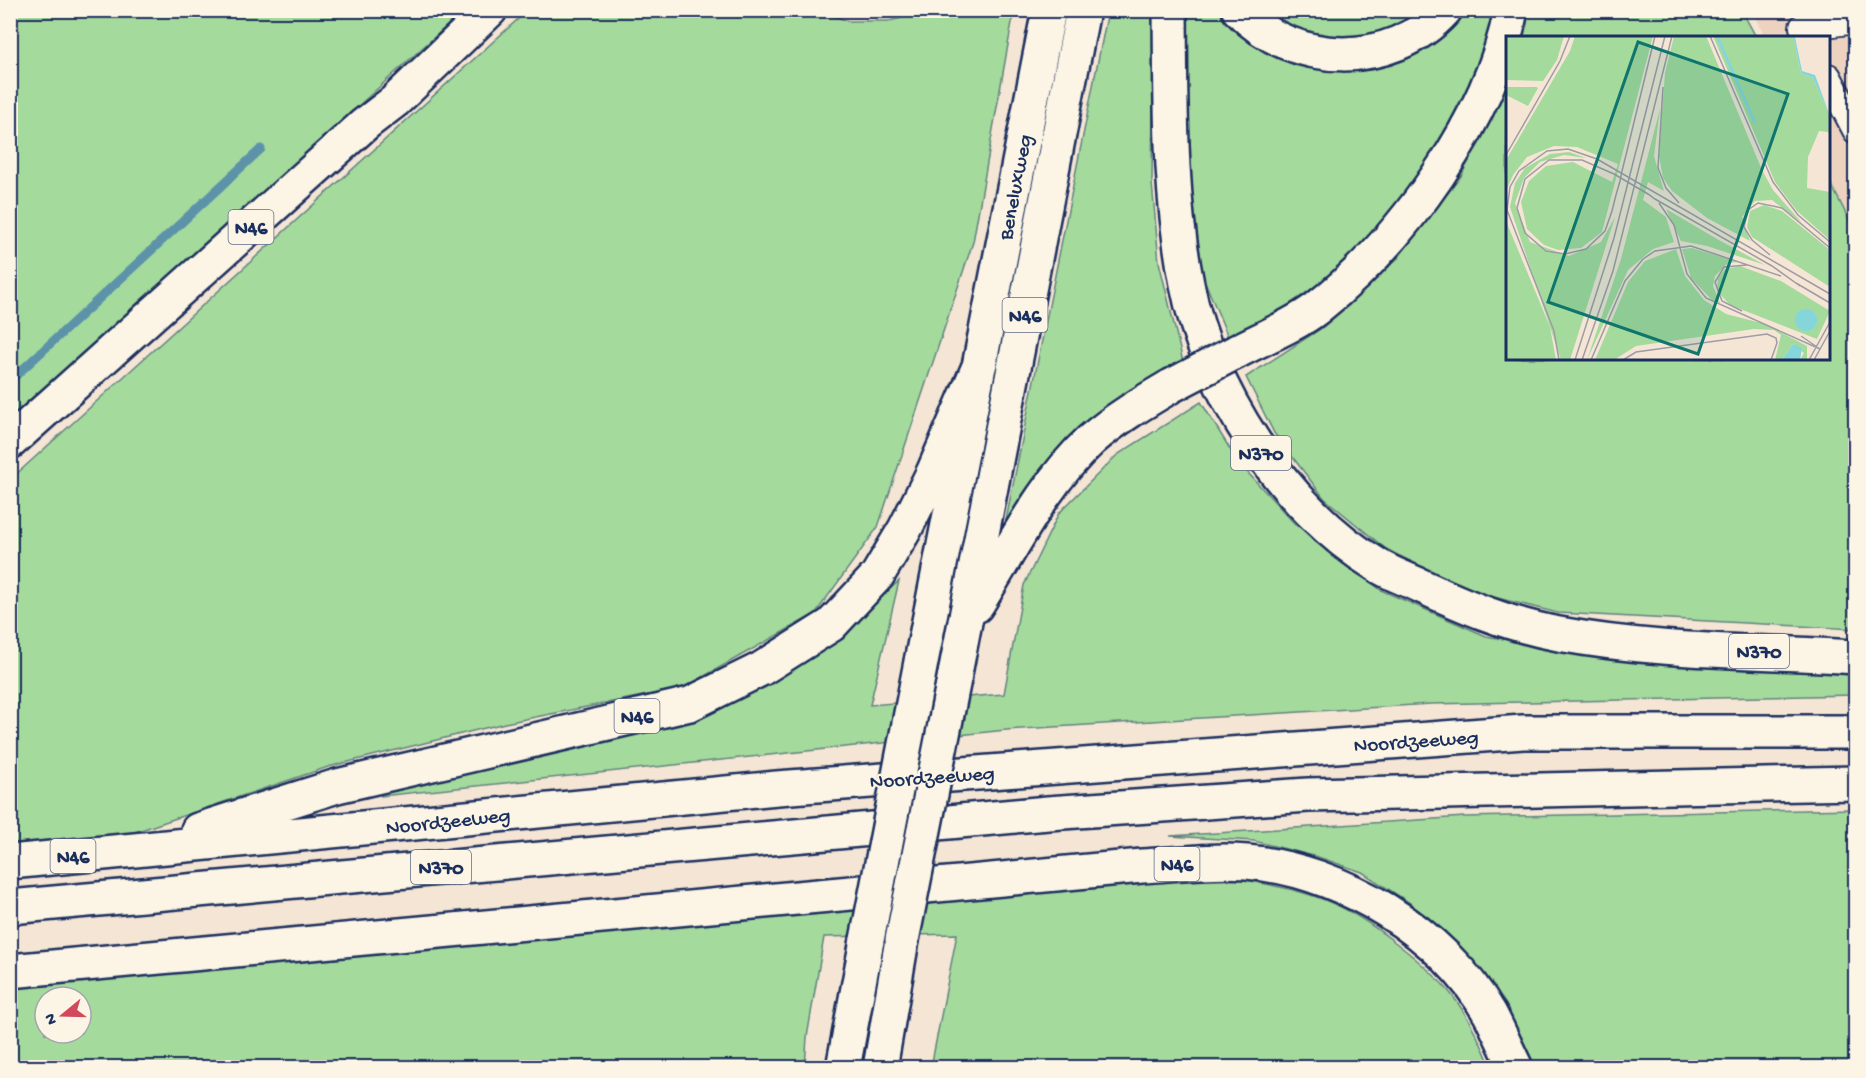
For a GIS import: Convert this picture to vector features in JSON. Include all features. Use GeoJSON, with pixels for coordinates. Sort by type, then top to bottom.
{"type":"FeatureCollection","features":[{"type":"Feature","properties":{"kind":"highway","name":"N46"},"geometry":{"type":"LineString","coordinates":[[10,442],[365,124],[395,101],[490,10]]}},
{"type":"Feature","properties":{"kind":"highway","name":"Beneluxweg"},"geometry":{"type":"LineString","coordinates":[[980,364],[1049,10]]}},
{"type":"Feature","properties":{"kind":"highway","name":"N46"},"geometry":{"type":"LineString","coordinates":[[880,1068],[902,940],[1083,10]]}},
{"type":"Feature","properties":{"kind":"highway","name":"N370"},"geometry":{"type":"LineString","coordinates":[[1170,10],[1176,205],[1187,286],[1207,353],[1234,408],[1264,458],[1302,502],[1338,535],[1377,565],[1461,604],[1508,622],[1561,634],[1662,645],[1856,657]]}},
{"type":"Feature","properties":{"kind":"highway"},"geometry":{"type":"LineString","coordinates":[[1239,10],[1255,27],[1292,47],[1339,55],[1392,46],[1418,35],[1445,10]]}},
{"type":"Feature","properties":{"kind":"highway","name":"N46"},"geometry":{"type":"LineString","coordinates":[[966,620],[1047,492],[1091,441],[1133,409],[1171,386],[1316,309],[1381,250],[1452,156],[1493,73],[1511,10]]}},
{"type":"Feature","properties":{"kind":"highway","name":"N46"},"geometry":{"type":"LineString","coordinates":[[843,1068],[980,364]]}},
{"type":"Feature","properties":{"kind":"highway","name":"N46"},"geometry":{"type":"LineString","coordinates":[[136,850],[337,786],[690,704],[761,669],[831,625],[877,576],[905,529],[933,473],[980,364]]}},
{"type":"Feature","properties":{"kind":"highway","name":"Noordzeeweg"},"geometry":{"type":"LineString","coordinates":[[10,862],[777,788],[1511,733],[1856,732]]}},
{"type":"Feature","properties":{"kind":"highway","name":"N370"},"geometry":{"type":"LineString","coordinates":[[10,907],[765,837],[1308,795],[1856,783]]}},
{"type":"Feature","properties":{"kind":"highway","name":"N46"},"geometry":{"type":"LineString","coordinates":[[10,970],[1142,866],[1246,862],[1284,867],[1320,877],[1379,903],[1444,955],[1489,1013],[1516,1068]]}},
{"type":"Feature","properties":{"kind":"street"},"geometry":{"type":"LineString","coordinates":[[1802,25],[1856,20]]}},
{"type":"Feature","properties":{"kind":"street"},"geometry":{"type":"LineString","coordinates":[[1830,81],[1856,130]]}},
{"type":"Feature","properties":{"kind":"shaded area"},"geometry":{"type":"Polygon","coordinates":[[[1753,11],[1855,11],[1855,237],[1830,179],[1830,36],[1765,36],[1753,11]]]}},
{"type":"Feature","properties":{"kind":"green space"},"geometry":{"type":"Polygon","coordinates":[[[816,10],[848,21],[889,21],[932,11],[1014,11],[973,242],[878,527],[815,614],[683,688],[505,723],[328,767],[135,832],[11,846],[11,479],[527,11],[816,10]]]}},
{"type":"Feature","properties":{"kind":"green space"},"geometry":{"type":"Polygon","coordinates":[[[1531,10],[1742,11],[1755,36],[1522,36],[1531,10]]]}},
{"type":"Feature","properties":{"kind":"green space"},"geometry":{"type":"Polygon","coordinates":[[[10,11],[463,11],[11,421],[10,11]]]}},
{"type":"Feature","properties":{"kind":"green space"},"geometry":{"type":"Polygon","coordinates":[[[1108,11],[1154,11],[1152,183],[1159,262],[1183,362],[1114,403],[1054,454],[1005,525],[1108,11]]]}},
{"type":"Feature","properties":{"kind":"green space"},"geometry":{"type":"Polygon","coordinates":[[[1186,11],[1220,11],[1277,56],[1331,67],[1452,24],[1461,11],[1498,11],[1455,130],[1399,214],[1343,267],[1280,311],[1228,337],[1203,277],[1188,200],[1186,11]]]}},
{"type":"Feature","properties":{"kind":"green space"},"geometry":{"type":"Polygon","coordinates":[[[1260,11],[1428,11],[1383,37],[1337,41],[1306,34],[1260,11]]]}},
{"type":"Feature","properties":{"kind":"green space"},"geometry":{"type":"Polygon","coordinates":[[[1506,87],[1506,360],[1830,360],[1830,182],[1855,232],[1855,629],[1558,613],[1469,591],[1386,549],[1324,498],[1274,433],[1246,377],[1322,328],[1398,258],[1461,176],[1506,87]]]}},
{"type":"Feature","properties":{"kind":"green space"},"geometry":{"type":"Polygon","coordinates":[[[1201,402],[1238,462],[1294,523],[1381,590],[1486,636],[1568,651],[1855,670],[1855,695],[1431,704],[1006,730],[381,796],[380,788],[695,720],[772,681],[845,629],[899,581],[870,705],[1004,694],[1024,585],[1059,513],[1117,455],[1201,402]]]}},
{"type":"Feature","properties":{"kind":"green space"},"geometry":{"type":"Polygon","coordinates":[[[1855,809],[1855,1067],[1530,1067],[1489,981],[1410,903],[1362,872],[1318,857],[1254,841],[1170,836],[1465,817],[1855,809]]]}},
{"type":"Feature","properties":{"kind":"green space"},"geometry":{"type":"Polygon","coordinates":[[[1230,877],[1294,890],[1332,903],[1361,918],[1408,952],[1453,997],[1477,1036],[1491,1067],[931,1067],[957,934],[824,937],[807,1037],[805,1067],[11,1068],[11,988],[33,986],[33,1045],[93,1045],[93,985],[43,985],[1041,891],[1230,877]]]}},
{"type":"Feature","properties":{"kind":"waterway"},"geometry":{"type":"LineString","coordinates":[[10,381],[261,149]]}}]}
